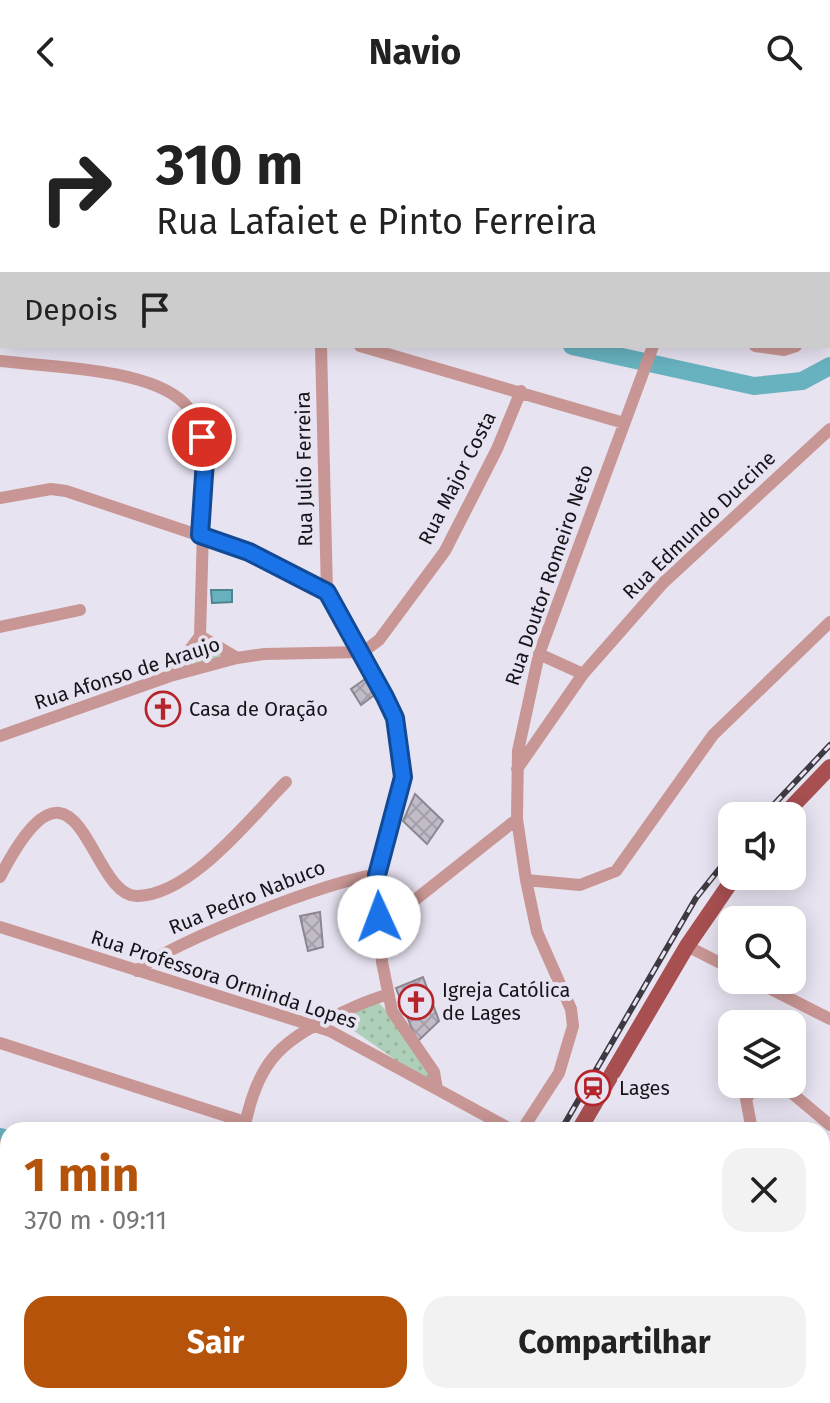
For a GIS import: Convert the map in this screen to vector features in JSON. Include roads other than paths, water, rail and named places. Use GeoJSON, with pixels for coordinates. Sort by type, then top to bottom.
{"type":"FeatureCollection","features":[{"type":"Feature","properties":{"kind":"main road"},"geometry":{"type":"LineString","coordinates":[[796,802],[830,767]]}},
{"type":"Feature","properties":{"kind":"main road"},"geometry":{"type":"LineString","coordinates":[[584,1122],[687,946],[725,890]]}},
{"type":"Feature","properties":{"kind":"street","name":"Rua Julio Ferreira"},"geometry":{"type":"LineString","coordinates":[[321,348],[327,592]]}},
{"type":"Feature","properties":{"kind":"street"},"geometry":{"type":"LineString","coordinates":[[367,348],[624,423]]}},
{"type":"Feature","properties":{"kind":"street","name":"Rua Doutor Romeiro Neto"},"geometry":{"type":"LineString","coordinates":[[527,1122],[559,1073],[573,1026],[571,1009],[537,932],[517,819],[516,770],[526,700],[539,654],[652,348]]}},
{"type":"Feature","properties":{"kind":"street"},"geometry":{"type":"LineString","coordinates":[[770,348],[790,348]]}},
{"type":"Feature","properties":{"kind":"street"},"geometry":{"type":"LineString","coordinates":[[0,361],[120,377],[160,386],[186,404],[202,437],[205,460],[200,535],[200,636],[170,676]]}},
{"type":"Feature","properties":{"kind":"street","name":"Rua Major Costa"},"geometry":{"type":"LineString","coordinates":[[363,652],[379,640],[445,551],[497,449],[521,391]]}},
{"type":"Feature","properties":{"kind":"street","name":"Rua Edmundo Duccine"},"geometry":{"type":"LineString","coordinates":[[516,770],[583,674],[663,583],[830,429]]}},
{"type":"Feature","properties":{"kind":"street"},"geometry":{"type":"LineString","coordinates":[[0,498],[51,489],[66,491],[249,552],[327,592],[342,625],[363,652],[395,718],[401,750],[400,796],[377,875],[387,995],[397,1020],[434,1072],[437,1089]]}},
{"type":"Feature","properties":{"kind":"street"},"geometry":{"type":"LineString","coordinates":[[0,627],[80,610]]}},
{"type":"Feature","properties":{"kind":"street"},"geometry":{"type":"LineString","coordinates":[[526,880],[580,885],[593,883],[616,871],[713,735],[830,622]]}},
{"type":"Feature","properties":{"kind":"street"},"geometry":{"type":"LineString","coordinates":[[200,636],[237,658]]}},
{"type":"Feature","properties":{"kind":"street","name":"Rua Afonso de Araujo"},"geometry":{"type":"LineString","coordinates":[[0,736],[170,676],[237,658],[279,653],[363,652]]}},
{"type":"Feature","properties":{"kind":"street"},"geometry":{"type":"LineString","coordinates":[[539,654],[583,674]]}},
{"type":"Feature","properties":{"kind":"street"},"geometry":{"type":"LineString","coordinates":[[0,877],[20,839],[35,822],[47,815],[60,815],[82,828],[115,885],[125,894],[136,897],[162,890],[206,862],[286,782]]}},
{"type":"Feature","properties":{"kind":"street"},"geometry":{"type":"LineString","coordinates":[[379,917],[406,907],[517,819]]}},
{"type":"Feature","properties":{"kind":"street","name":"Rua Pedro Nabuco"},"geometry":{"type":"LineString","coordinates":[[137,971],[159,955],[230,925],[345,880],[377,875]]}},
{"type":"Feature","properties":{"kind":"street","name":"Rua Professora Orminda Lopes"},"geometry":{"type":"LineString","coordinates":[[0,927],[313,1025],[347,1039],[497,1122]]}},
{"type":"Feature","properties":{"kind":"street"},"geometry":{"type":"LineString","coordinates":[[687,946],[718,962]]}},
{"type":"Feature","properties":{"kind":"street"},"geometry":{"type":"LineString","coordinates":[[781,994],[830,1019]]}},
{"type":"Feature","properties":{"kind":"street"},"geometry":{"type":"LineString","coordinates":[[246,1122],[269,1060],[286,1042],[313,1025],[387,995]]}},
{"type":"Feature","properties":{"kind":"street"},"geometry":{"type":"LineString","coordinates":[[0,1043],[233,1122]]}},
{"type":"Feature","properties":{"kind":"street"},"geometry":{"type":"LineString","coordinates":[[747,1098],[750,1122]]}},
{"type":"Feature","properties":{"kind":"street"},"geometry":{"type":"LineString","coordinates":[[798,1098],[826,1122]]}},
{"type":"Feature","properties":{"kind":"water"},"geometry":{"type":"Polygon","coordinates":[[[211,590],[232,590],[232,602],[212,603],[211,590]]]}},
{"type":"Feature","properties":{"kind":"waterway"},"geometry":{"type":"LineString","coordinates":[[581,348],[754,386],[802,381],[830,366]]}},
{"type":"Feature","properties":{"kind":"railway"},"geometry":{"type":"LineString","coordinates":[[776,802],[830,745]]}},
{"type":"Feature","properties":{"kind":"railway"},"geometry":{"type":"LineString","coordinates":[[566,1122],[696,898],[718,870]]}},
{"type":"Feature","properties":{"kind":"place","name":"Casa de Oração"},"geometry":{"type":"Point","coordinates":[163,709]}},
{"type":"Feature","properties":{"kind":"place","name":"Igreja Católica de Lages"},"geometry":{"type":"Point","coordinates":[416,1002]}},
{"type":"Feature","properties":{"kind":"place","name":"Lages"},"geometry":{"type":"Point","coordinates":[593,1088]}}]}
